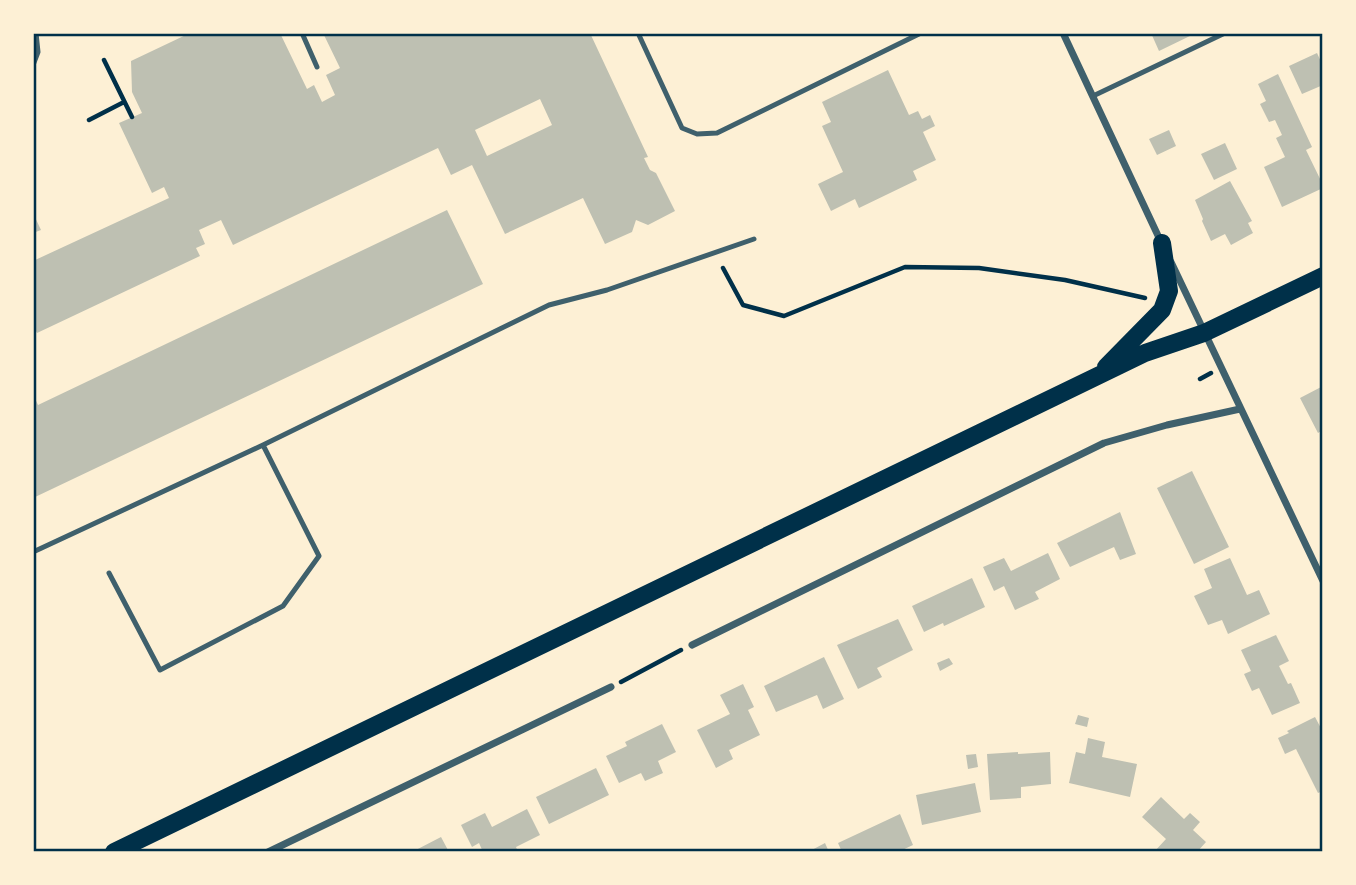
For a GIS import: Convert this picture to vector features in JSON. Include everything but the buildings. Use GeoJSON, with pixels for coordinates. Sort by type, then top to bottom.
{"type":"FeatureCollection","features":[{"type":"Feature","properties":{"kind":"main road"},"geometry":{"type":"LineString","coordinates":[[1096,377],[1162,310],[1169,291],[1162,243]]}},
{"type":"Feature","properties":{"kind":"main road"},"geometry":{"type":"LineString","coordinates":[[114,852],[1145,353],[1204,333],[1323,276]]}},
{"type":"Feature","properties":{"kind":"street"},"geometry":{"type":"LineString","coordinates":[[1063,33],[1323,581]]}},
{"type":"Feature","properties":{"kind":"street"},"geometry":{"type":"LineString","coordinates":[[692,645],[1104,443],[1167,425],[1240,409]]}},
{"type":"Feature","properties":{"kind":"street"},"geometry":{"type":"LineString","coordinates":[[268,852],[611,687]]}},
{"type":"Feature","properties":{"kind":"lane"},"geometry":{"type":"LineString","coordinates":[[33,65],[38,52],[36,33]]}},
{"type":"Feature","properties":{"kind":"lane"},"geometry":{"type":"LineString","coordinates":[[302,33],[317,66]]}},
{"type":"Feature","properties":{"kind":"lane"},"geometry":{"type":"LineString","coordinates":[[638,33],[682,128],[697,134],[717,133],[921,33]]}},
{"type":"Feature","properties":{"kind":"lane"},"geometry":{"type":"LineString","coordinates":[[1093,96],[1225,33]]}},
{"type":"Feature","properties":{"kind":"lane"},"geometry":{"type":"LineString","coordinates":[[33,552],[263,445],[549,305],[607,290],[754,239]]}},
{"type":"Feature","properties":{"kind":"lane"},"geometry":{"type":"LineString","coordinates":[[109,573],[160,670],[283,606],[319,556],[263,445]]}},
{"type":"Feature","properties":{"kind":"path"},"geometry":{"type":"LineString","coordinates":[[104,60],[132,117]]}},
{"type":"Feature","properties":{"kind":"path"},"geometry":{"type":"LineString","coordinates":[[89,120],[124,102]]}},
{"type":"Feature","properties":{"kind":"path"},"geometry":{"type":"LineString","coordinates":[[723,268],[743,305],[784,316],[905,267],[992,270],[1065,280],[1156,299]]}},
{"type":"Feature","properties":{"kind":"path"},"geometry":{"type":"LineString","coordinates":[[1200,379],[1212,373]]}},
{"type":"Feature","properties":{"kind":"path"},"geometry":{"type":"LineString","coordinates":[[611,687],[692,645]]}}]}
